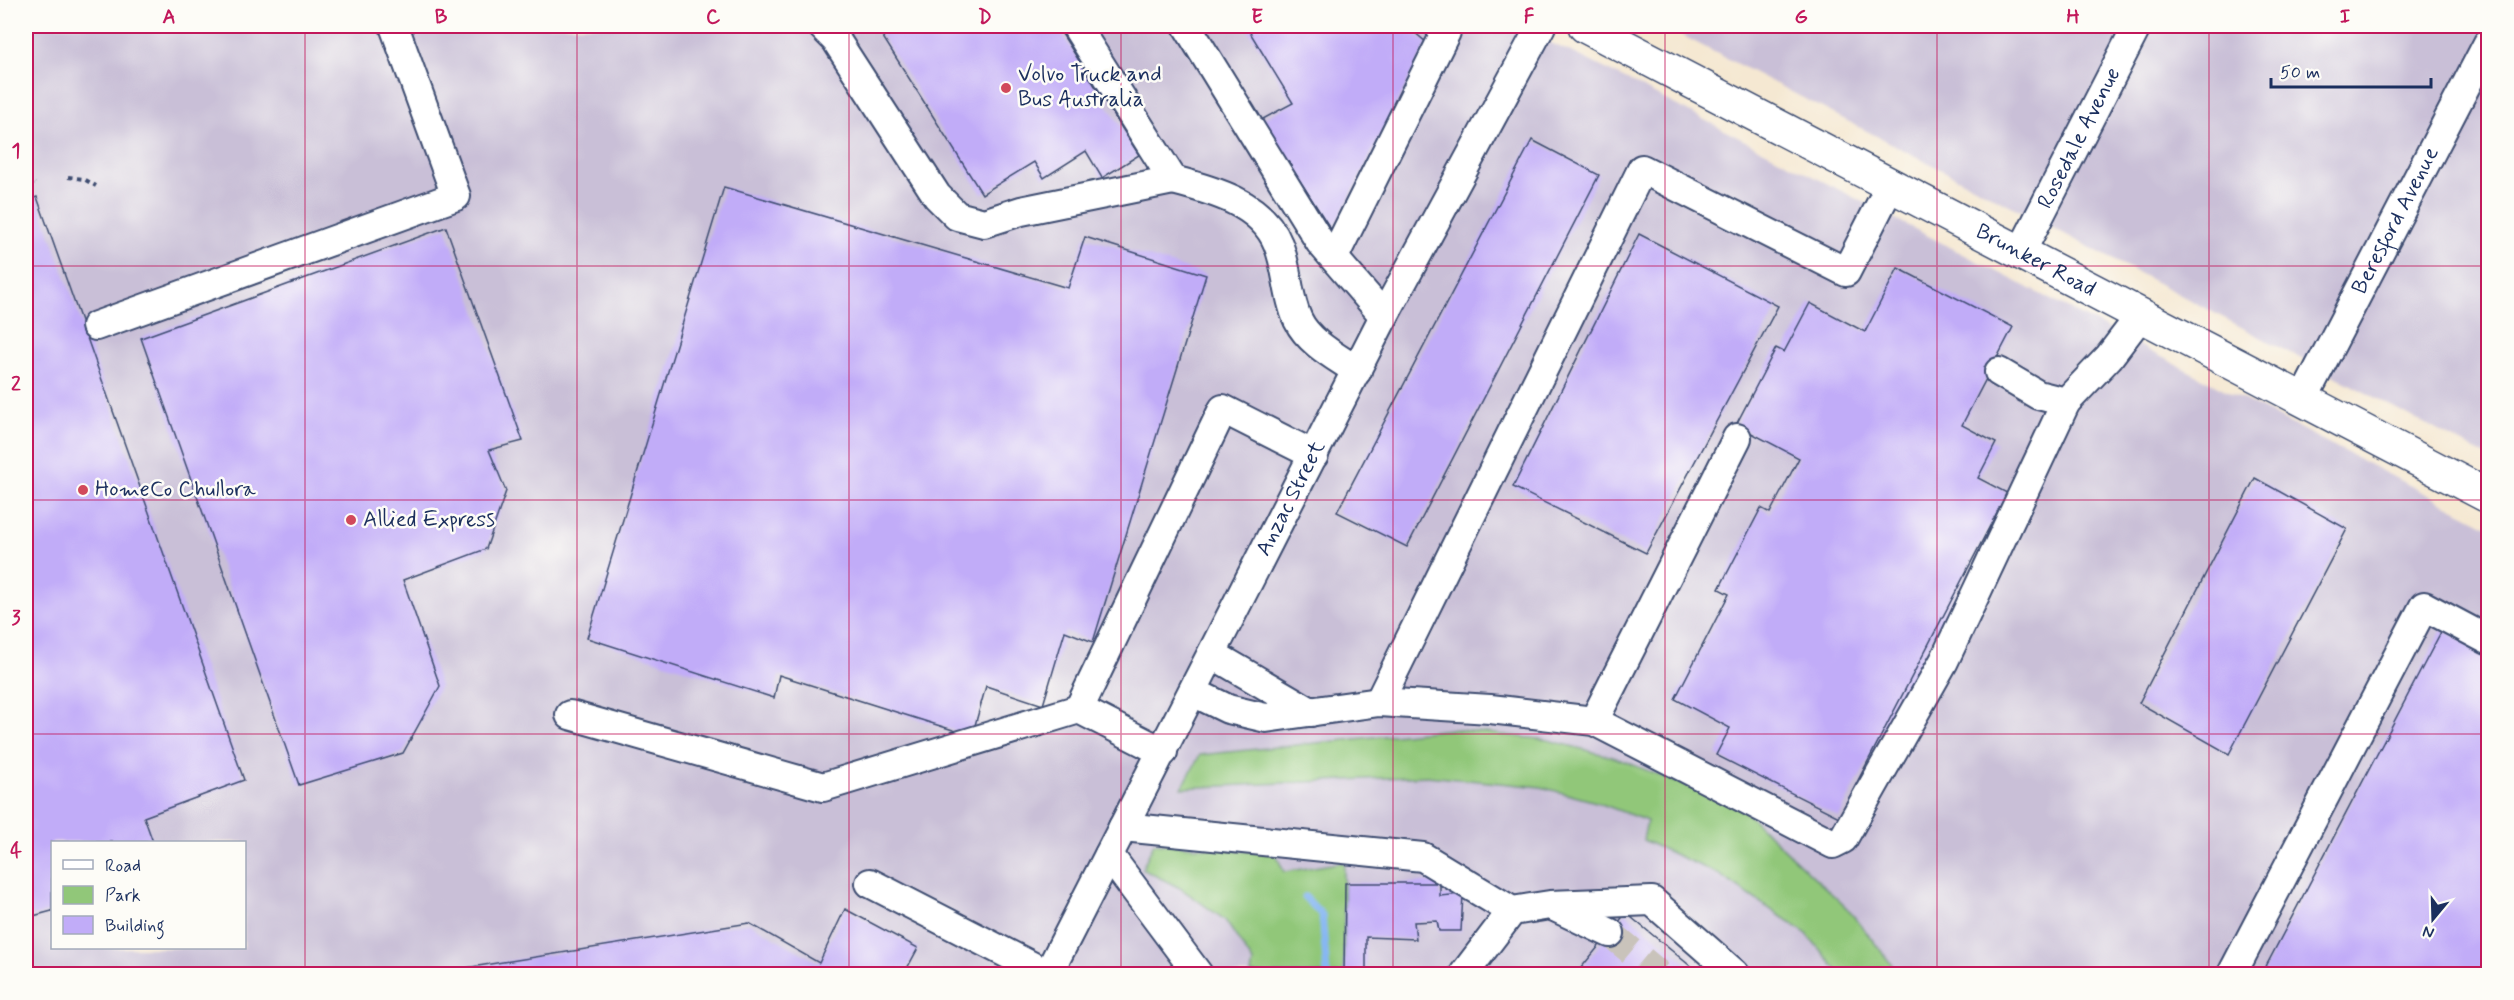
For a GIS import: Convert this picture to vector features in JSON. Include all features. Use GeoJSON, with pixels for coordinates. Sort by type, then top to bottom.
{"type":"FeatureCollection","features":[{"type":"Feature","properties":{"kind":"main road","name":"Brunker Road"},"geometry":{"type":"LineString","coordinates":[[1585,26],[2488,496]]}},
{"type":"Feature","properties":{"kind":"street"},"geometry":{"type":"LineString","coordinates":[[96,326],[456,196],[394,26]]}},
{"type":"Feature","properties":{"kind":"street"},"geometry":{"type":"LineString","coordinates":[[822,26],[836,40],[937,196],[957,216],[984,223],[1021,211],[1173,180],[1240,203],[1264,219],[1278,244],[1298,321],[1318,344],[1356,371]]}},
{"type":"Feature","properties":{"kind":"street"},"geometry":{"type":"LineString","coordinates":[[1076,26],[1173,180]]}},
{"type":"Feature","properties":{"kind":"street"},"geometry":{"type":"LineString","coordinates":[[1187,26],[1320,242],[1384,316]]}},
{"type":"Feature","properties":{"kind":"street"},"geometry":{"type":"LineString","coordinates":[[1334,257],[1446,32],[1439,26]]}},
{"type":"Feature","properties":{"kind":"street","name":"Anzac Street"},"geometry":{"type":"LineString","coordinates":[[1048,975],[1384,316],[1541,26]]}},
{"type":"Feature","properties":{"kind":"street","name":"Rosedale Avenue"},"geometry":{"type":"LineString","coordinates":[[2021,252],[2138,26]]}},
{"type":"Feature","properties":{"kind":"street","name":"Beresford Avenue"},"geometry":{"type":"LineString","coordinates":[[2303,399],[2488,43]]}},
{"type":"Feature","properties":{"kind":"street"},"geometry":{"type":"LineString","coordinates":[[1380,702],[1642,169],[1846,272],[1891,184]]}},
{"type":"Feature","properties":{"kind":"street"},"geometry":{"type":"LineString","coordinates":[[1193,692],[1228,709],[1266,718],[1380,702],[1490,709],[1594,721],[1833,844],[1843,839],[1944,661],[2067,402],[2109,357],[2142,315]]}},
{"type":"Feature","properties":{"kind":"street"},"geometry":{"type":"LineString","coordinates":[[1999,372],[2038,395],[2067,402]]}},
{"type":"Feature","properties":{"kind":"street"},"geometry":{"type":"LineString","coordinates":[[1078,710],[1223,408],[1314,455]]}},
{"type":"Feature","properties":{"kind":"street"},"geometry":{"type":"LineString","coordinates":[[1594,721],[1737,438]]}},
{"type":"Feature","properties":{"kind":"street"},"geometry":{"type":"LineString","coordinates":[[2232,975],[2424,606],[2488,640]]}},
{"type":"Feature","properties":{"kind":"street"},"geometry":{"type":"LineString","coordinates":[[1212,654],[1311,712]]}},
{"type":"Feature","properties":{"kind":"street"},"geometry":{"type":"LineString","coordinates":[[570,715],[823,787],[1078,710],[1162,752]]}},
{"type":"Feature","properties":{"kind":"street"},"geometry":{"type":"LineString","coordinates":[[1123,826],[1423,857],[1512,911],[1550,905],[1653,901],[1736,975]]}},
{"type":"Feature","properties":{"kind":"street"},"geometry":{"type":"LineString","coordinates":[[1109,855],[1198,975]]}},
{"type":"Feature","properties":{"kind":"street"},"geometry":{"type":"LineString","coordinates":[[870,883],[1048,975]]}},
{"type":"Feature","properties":{"kind":"street"},"geometry":{"type":"LineString","coordinates":[[1550,905],[1610,933]]}},
{"type":"Feature","properties":{"kind":"street"},"geometry":{"type":"LineString","coordinates":[[1464,975],[1512,911]]}},
{"type":"Feature","properties":{"kind":"path"},"geometry":{"type":"LineString","coordinates":[[68,177],[84,179],[96,186]]}},
{"type":"Feature","properties":{"kind":"path"},"geometry":{"type":"LineString","coordinates":[[26,182],[35,183]]}},
{"type":"Feature","properties":{"kind":"shaded area"},"geometry":{"type":"Polygon","coordinates":[[[26,26],[1510,26],[1578,55],[1637,85],[2488,526],[2488,974],[26,974],[26,26]]]}},
{"type":"Feature","properties":{"kind":"shaded area"},"geometry":{"type":"Polygon","coordinates":[[[1664,26],[2488,26],[2488,457],[1998,199],[1664,26]]]}},
{"type":"Feature","properties":{"kind":"green space"},"geometry":{"type":"Polygon","coordinates":[[[1452,729],[1548,740],[1616,758],[1741,808],[1850,911],[1899,974],[1840,974],[1807,934],[1718,874],[1643,840],[1647,821],[1596,802],[1541,787],[1427,776],[1182,788],[1200,755],[1452,729]]]}},
{"type":"Feature","properties":{"kind":"green space"},"geometry":{"type":"Polygon","coordinates":[[[1154,843],[1276,854],[1284,872],[1344,862],[1344,974],[1251,974],[1253,962],[1225,920],[1180,888],[1142,869],[1154,843]]]}},
{"type":"Feature","properties":{"kind":"building","name":"Volvo Truck and Bus Australia"},"geometry":{"type":"Polygon","coordinates":[[[876,26],[1057,26],[1139,155],[1102,178],[1086,151],[1044,178],[1034,162],[982,194],[876,26]]]}},
{"type":"Feature","properties":{"kind":"building"},"geometry":{"type":"Polygon","coordinates":[[[1246,26],[1407,26],[1427,43],[1332,231],[1261,120],[1293,103],[1246,26]]]}},
{"type":"Feature","properties":{"kind":"building"},"geometry":{"type":"Polygon","coordinates":[[[1532,140],[1599,175],[1407,547],[1337,512],[1532,140]]]}},
{"type":"Feature","properties":{"kind":"building"},"geometry":{"type":"Polygon","coordinates":[[[724,187],[1068,288],[1085,237],[1206,275],[1093,642],[1065,631],[1043,705],[986,686],[972,736],[779,675],[774,698],[587,638],[724,187]]]}},
{"type":"Feature","properties":{"kind":"building","name":"HomeCo Chullora"},"geometry":{"type":"Polygon","coordinates":[[[37,197],[244,780],[144,817],[153,841],[51,841],[51,911],[33,916],[26,899],[26,201],[37,197]]]}},
{"type":"Feature","properties":{"kind":"building","name":"Allied Express"},"geometry":{"type":"Polygon","coordinates":[[[446,227],[523,441],[489,450],[506,491],[486,549],[403,580],[440,686],[403,753],[299,785],[141,338],[446,227]]]}},
{"type":"Feature","properties":{"kind":"building"},"geometry":{"type":"Polygon","coordinates":[[[1639,234],[1778,306],[1646,553],[1513,487],[1639,234]]]}},
{"type":"Feature","properties":{"kind":"building"},"geometry":{"type":"Polygon","coordinates":[[[1898,268],[2013,327],[1962,425],[1996,443],[1978,478],[2007,493],[1839,817],[1716,755],[1730,728],[1675,699],[1729,594],[1719,589],[1761,508],[1770,513],[1799,458],[1736,425],[1776,348],[1784,352],[1810,303],[1865,332],[1898,268]]]}},
{"type":"Feature","properties":{"kind":"building"},"geometry":{"type":"Polygon","coordinates":[[[2255,478],[2347,529],[2229,754],[2139,703],[2255,478]]]}},
{"type":"Feature","properties":{"kind":"building"},"geometry":{"type":"Polygon","coordinates":[[[2442,630],[2488,654],[2488,974],[2262,974],[2442,630]]]}},
{"type":"Feature","properties":{"kind":"building"},"geometry":{"type":"Polygon","coordinates":[[[1345,883],[1440,883],[1440,896],[1463,894],[1461,931],[1439,931],[1437,921],[1414,922],[1416,939],[1366,937],[1366,974],[1344,974],[1345,883]]]}},
{"type":"Feature","properties":{"kind":"building"},"geometry":{"type":"Polygon","coordinates":[[[845,909],[918,948],[904,974],[428,974],[749,923],[819,963],[845,909]]]}},
{"type":"Feature","properties":{"kind":"building"},"geometry":{"type":"Polygon","coordinates":[[[1626,913],[1700,974],[1576,974],[1626,913]]]}},
{"type":"Feature","properties":{"kind":"waterway"},"geometry":{"type":"LineString","coordinates":[[1305,897],[1322,915],[1327,974]]}},
{"type":"Feature","properties":{"kind":"tunnel"},"geometry":{"type":"LineString","coordinates":[[1610,933],[1659,974]]}},
{"type":"Feature","properties":{"kind":"place","name":"Volvo Truck and Bus Australia"},"geometry":{"type":"Point","coordinates":[1006,88]}},
{"type":"Feature","properties":{"kind":"place","name":"HomeCo Chullora"},"geometry":{"type":"Point","coordinates":[83,490]}},
{"type":"Feature","properties":{"kind":"place","name":"Allied Express"},"geometry":{"type":"Point","coordinates":[351,520]}}]}
